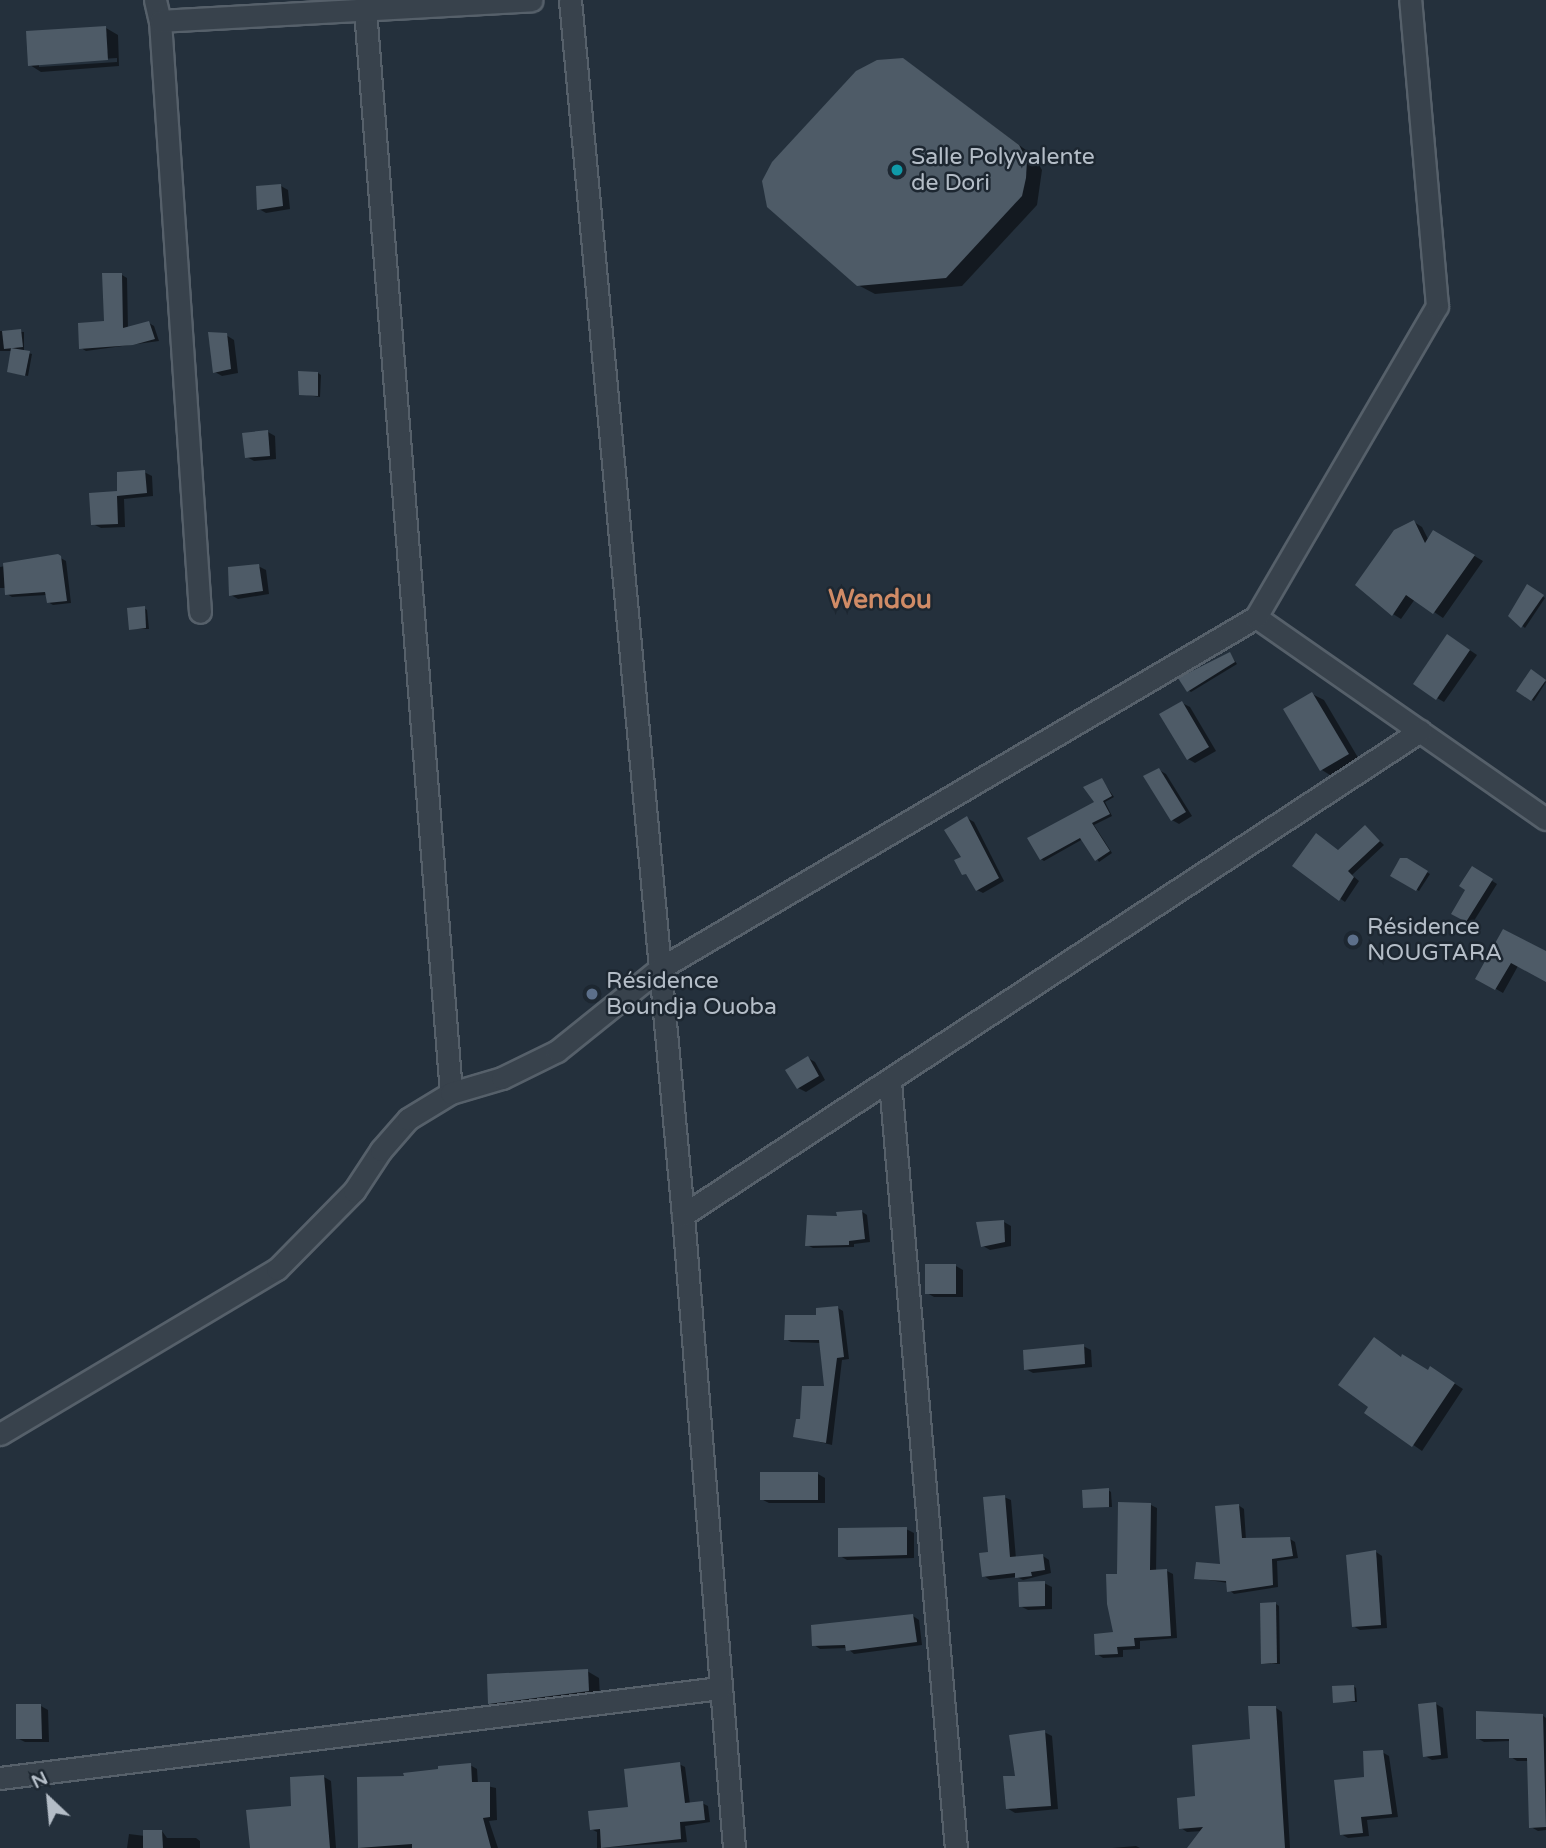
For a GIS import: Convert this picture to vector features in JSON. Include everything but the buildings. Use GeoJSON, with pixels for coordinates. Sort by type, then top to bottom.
{"type":"FeatureCollection","features":[{"type":"Feature","properties":{"kind":"street"},"geometry":{"type":"LineString","coordinates":[[200,612],[157,10],[365,9],[531,0]]}},
{"type":"Feature","properties":{"kind":"street"},"geometry":{"type":"LineString","coordinates":[[570,0],[683,1215],[734,1848]]}},
{"type":"Feature","properties":{"kind":"street"},"geometry":{"type":"LineString","coordinates":[[0,1434],[277,1269],[354,1191],[381,1150],[408,1119],[451,1093],[502,1078],[557,1051],[659,969],[1256,617],[1437,306],[1410,0]]}},
{"type":"Feature","properties":{"kind":"street"},"geometry":{"type":"LineString","coordinates":[[365,9],[451,1093]]}},
{"type":"Feature","properties":{"kind":"street"},"geometry":{"type":"LineString","coordinates":[[1256,617],[1546,819]]}},
{"type":"Feature","properties":{"kind":"street"},"geometry":{"type":"LineString","coordinates":[[683,1215],[890,1082],[1420,731]]}},
{"type":"Feature","properties":{"kind":"street"},"geometry":{"type":"LineString","coordinates":[[890,1082],[956,1848]]}},
{"type":"Feature","properties":{"kind":"street"},"geometry":{"type":"LineString","coordinates":[[0,1778],[720,1688]]}},
{"type":"Feature","properties":{"kind":"place","name":"Salle Polyvalente de Dori"},"geometry":{"type":"Point","coordinates":[897,170]}},
{"type":"Feature","properties":{"kind":"place","name":"Résidence NOUGTARA"},"geometry":{"type":"Point","coordinates":[1353,940]}},
{"type":"Feature","properties":{"kind":"place","name":"Résidence Boundja Ouoba"},"geometry":{"type":"Point","coordinates":[592,994]}},
{"type":"Feature","properties":{"kind":"district","name":"Wendou"},"geometry":{"type":"Point","coordinates":[880,600]}}]}
